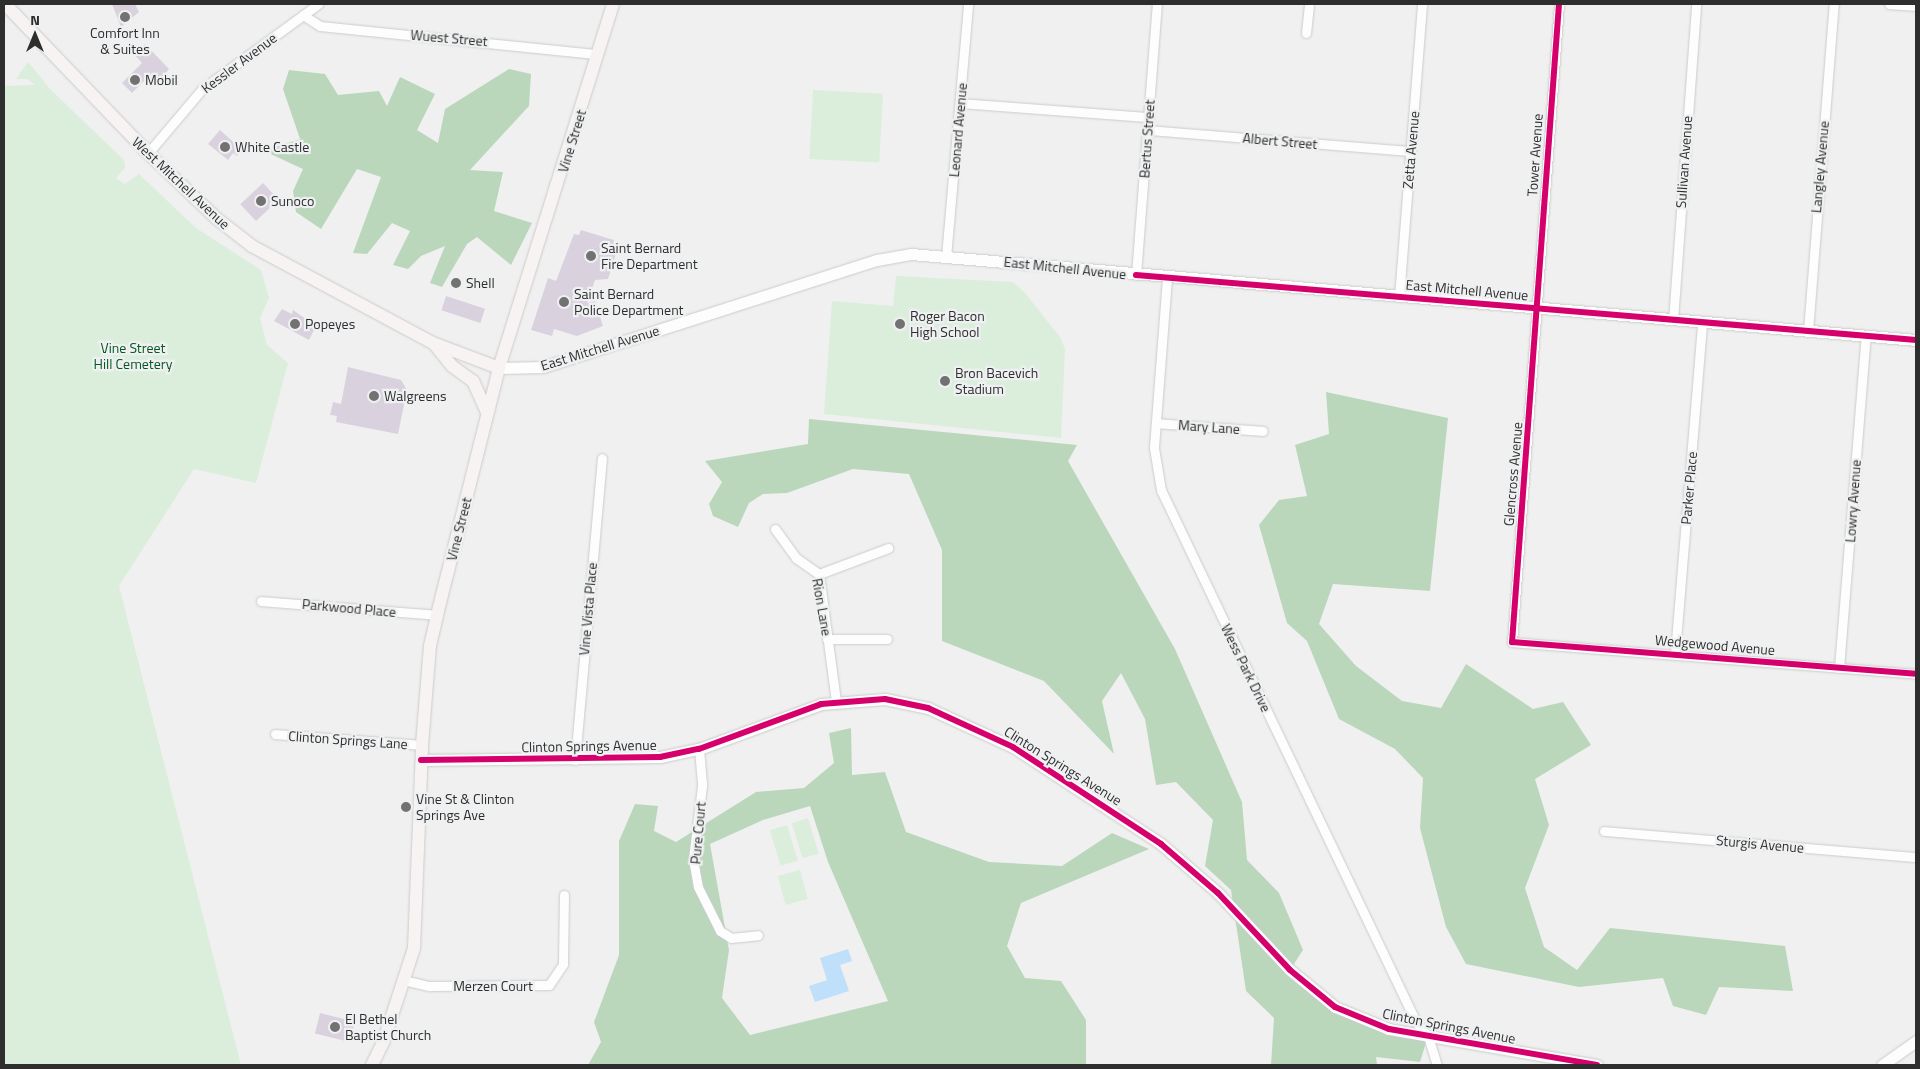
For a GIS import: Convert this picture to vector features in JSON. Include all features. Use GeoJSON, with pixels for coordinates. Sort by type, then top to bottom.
{"type":"FeatureCollection","features":[{"type":"Feature","properties":{"kind":"main road","name":"West Mitchell Avenue"},"geometry":{"type":"LineString","coordinates":[[5,4],[148,154],[216,218],[252,246],[433,343],[499,368]]}},
{"type":"Feature","properties":{"kind":"main road","name":"Vine Street"},"geometry":{"type":"LineString","coordinates":[[372,1065],[403,980],[416,934],[421,760],[430,646],[437,615],[499,368],[613,4]]}},
{"type":"Feature","properties":{"kind":"main road"},"geometry":{"type":"LineString","coordinates":[[433,343],[452,366],[473,381],[488,414]]}},
{"type":"Feature","properties":{"kind":"street","name":"Kessler Avenue"},"geometry":{"type":"LineString","coordinates":[[148,154],[202,90],[318,4]]}},
{"type":"Feature","properties":{"kind":"street","name":"Leonard Avenue"},"geometry":{"type":"LineString","coordinates":[[946,257],[961,103],[968,4]]}},
{"type":"Feature","properties":{"kind":"street","name":"Bertus Street"},"geometry":{"type":"LineString","coordinates":[[1136,275],[1157,4]]}},
{"type":"Feature","properties":{"kind":"street"},"geometry":{"type":"LineString","coordinates":[[1306,33],[1309,4]]}},
{"type":"Feature","properties":{"kind":"street","name":"Zetta Avenue"},"geometry":{"type":"LineString","coordinates":[[1399,297],[1422,4]]}},
{"type":"Feature","properties":{"kind":"street","name":"Tower Avenue"},"geometry":{"type":"LineString","coordinates":[[1538,308],[1559,4]]}},
{"type":"Feature","properties":{"kind":"street","name":"Sullivan Avenue"},"geometry":{"type":"LineString","coordinates":[[1673,320],[1696,4]]}},
{"type":"Feature","properties":{"kind":"street","name":"Langley Avenue"},"geometry":{"type":"LineString","coordinates":[[1808,331],[1834,4]]}},
{"type":"Feature","properties":{"kind":"street"},"geometry":{"type":"LineString","coordinates":[[1889,4],[1916,6]]}},
{"type":"Feature","properties":{"kind":"street","name":"Wuest Street"},"geometry":{"type":"LineString","coordinates":[[303,15],[320,26],[598,54]]}},
{"type":"Feature","properties":{"kind":"street"},"geometry":{"type":"LineString","coordinates":[[961,103],[1148,117]]}},
{"type":"Feature","properties":{"kind":"street","name":"Albert Street"},"geometry":{"type":"LineString","coordinates":[[1148,130],[1411,151]]}},
{"type":"Feature","properties":{"kind":"street","name":"East Mitchell Avenue"},"geometry":{"type":"LineString","coordinates":[[499,368],[534,368],[578,357],[877,260],[911,254],[1167,278],[1916,340]]}},
{"type":"Feature","properties":{"kind":"street","name":"Wess Park Drive"},"geometry":{"type":"LineString","coordinates":[[1167,278],[1154,462],[1161,490],[1416,1022],[1428,1036],[1437,1065]]}},
{"type":"Feature","properties":{"kind":"street","name":"Glencross Avenue"},"geometry":{"type":"LineString","coordinates":[[1512,642],[1538,308]]}},
{"type":"Feature","properties":{"kind":"street","name":"Parker Place"},"geometry":{"type":"LineString","coordinates":[[1675,654],[1702,322]]}},
{"type":"Feature","properties":{"kind":"street","name":"Lowry Avenue"},"geometry":{"type":"LineString","coordinates":[[1840,668],[1866,335]]}},
{"type":"Feature","properties":{"kind":"street","name":"Mary Lane"},"geometry":{"type":"LineString","coordinates":[[1156,423],[1263,431]]}},
{"type":"Feature","properties":{"kind":"street","name":"Vine Vista Place"},"geometry":{"type":"LineString","coordinates":[[575,760],[602,458]]}},
{"type":"Feature","properties":{"kind":"street","name":"Rion Lane"},"geometry":{"type":"LineString","coordinates":[[775,529],[796,558],[819,574],[836,702]]}},
{"type":"Feature","properties":{"kind":"street"},"geometry":{"type":"LineString","coordinates":[[819,574],[888,548]]}},
{"type":"Feature","properties":{"kind":"street","name":"Parkwood Place"},"geometry":{"type":"LineString","coordinates":[[261,601],[437,615]]}},
{"type":"Feature","properties":{"kind":"street"},"geometry":{"type":"LineString","coordinates":[[827,639],[887,639]]}},
{"type":"Feature","properties":{"kind":"street","name":"Wedgewood Avenue"},"geometry":{"type":"LineString","coordinates":[[1512,642],[1916,674]]}},
{"type":"Feature","properties":{"kind":"street","name":"Clinton Springs Avenue"},"geometry":{"type":"LineString","coordinates":[[421,760],[637,759],[699,749],[778,717],[836,702],[885,699],[928,708],[1013,748],[1161,844],[1218,894],[1290,970],[1335,1007],[1380,1026],[1593,1065]]}},
{"type":"Feature","properties":{"kind":"street","name":"Clinton Springs Lane"},"geometry":{"type":"LineString","coordinates":[[274,734],[422,745]]}},
{"type":"Feature","properties":{"kind":"street","name":"Pure Court"},"geometry":{"type":"LineString","coordinates":[[699,749],[702,786],[693,859],[698,888],[720,931],[730,938],[758,935]]}},
{"type":"Feature","properties":{"kind":"street","name":"Sturgis Avenue"},"geometry":{"type":"LineString","coordinates":[[1604,831],[1916,857]]}},
{"type":"Feature","properties":{"kind":"street","name":"Merzen Court"},"geometry":{"type":"LineString","coordinates":[[403,980],[430,986],[549,985],[563,964],[564,895]]}},
{"type":"Feature","properties":{"kind":"street"},"geometry":{"type":"LineString","coordinates":[[1882,1065],[1916,1041]]}},
{"type":"Feature","properties":{"kind":"green space","name":"Vine Street Hill Cemetery"},"geometry":{"type":"Polygon","coordinates":[[[28,62],[51,90],[124,160],[125,168],[116,178],[125,184],[139,174],[196,228],[261,270],[269,298],[260,318],[267,345],[288,363],[256,483],[194,469],[119,586],[241,1065],[4,1065],[4,86],[35,85],[27,79],[16,79],[28,62]]]}},
{"type":"Feature","properties":{"kind":"green space"},"geometry":{"type":"Polygon","coordinates":[[[509,69],[531,74],[529,106],[470,170],[503,172],[494,211],[532,223],[511,265],[477,237],[467,244],[442,287],[430,283],[445,246],[421,256],[408,269],[393,265],[410,231],[392,223],[367,254],[353,253],[381,177],[357,169],[321,229],[296,212],[293,191],[303,169],[264,151],[300,139],[283,89],[289,70],[325,74],[338,95],[379,91],[387,106],[400,77],[435,94],[417,130],[438,143],[445,109],[509,69]]]}},
{"type":"Feature","properties":{"kind":"green space"},"geometry":{"type":"Polygon","coordinates":[[[813,90],[883,94],[879,163],[809,159],[813,90]]]}},
{"type":"Feature","properties":{"kind":"green space","name":"Bron Bacevich Stadium"},"geometry":{"type":"Polygon","coordinates":[[[896,276],[1013,282],[1025,293],[1060,337],[1065,349],[1061,438],[824,414],[832,301],[893,306],[896,276]]]}},
{"type":"Feature","properties":{"kind":"green space"},"geometry":{"type":"Polygon","coordinates":[[[1326,392],[1448,418],[1430,591],[1333,584],[1319,624],[1356,666],[1402,701],[1441,708],[1466,664],[1533,709],[1563,702],[1591,745],[1535,779],[1549,825],[1525,888],[1544,947],[1577,970],[1610,928],[1785,946],[1793,991],[1719,987],[1706,1015],[1673,1006],[1663,978],[1579,987],[1466,964],[1446,927],[1420,828],[1423,778],[1395,749],[1339,719],[1307,641],[1287,623],[1259,525],[1279,500],[1307,496],[1295,445],[1329,434],[1326,392]]]}},
{"type":"Feature","properties":{"kind":"green space"},"geometry":{"type":"Polygon","coordinates":[[[809,419],[1077,445],[1068,461],[1175,649],[1242,802],[1247,860],[1279,893],[1303,950],[1290,970],[1335,1007],[1428,1036],[1420,1062],[1376,1057],[1377,1065],[1271,1065],[1274,1018],[1246,991],[1231,890],[1205,866],[1213,820],[1176,782],[1156,785],[1145,719],[1121,673],[1102,701],[1114,754],[1044,681],[942,641],[942,550],[909,474],[853,469],[787,493],[763,494],[749,503],[738,527],[713,516],[709,504],[722,482],[705,461],[808,444],[809,419]]]}},
{"type":"Feature","properties":{"kind":"green space"},"geometry":{"type":"Polygon","coordinates":[[[851,728],[852,775],[885,772],[906,832],[989,862],[1062,866],[1112,833],[1149,849],[1021,903],[1007,946],[1025,978],[1061,981],[1086,1020],[1086,1065],[588,1065],[601,1042],[594,1022],[619,955],[619,841],[635,804],[658,806],[654,831],[676,842],[756,792],[804,788],[834,763],[829,733],[851,728]],[[810,806],[763,820],[710,844],[729,950],[722,998],[750,1035],[888,1001],[828,862],[810,806]]]}},
{"type":"Feature","properties":{"kind":"green space"},"geometry":{"type":"Polygon","coordinates":[[[808,818],[819,853],[803,858],[792,823],[808,818]]]}},
{"type":"Feature","properties":{"kind":"green space"},"geometry":{"type":"Polygon","coordinates":[[[787,825],[798,860],[781,866],[770,830],[787,825]]]}},
{"type":"Feature","properties":{"kind":"green space"},"geometry":{"type":"Polygon","coordinates":[[[800,870],[808,899],[786,905],[778,876],[800,870]]]}},
{"type":"Feature","properties":{"kind":"water"},"geometry":{"type":"Polygon","coordinates":[[[848,949],[852,961],[840,965],[849,991],[815,1002],[809,986],[827,980],[820,958],[848,949]]]}},
{"type":"Feature","properties":{"kind":"building","name":"Comfort Inn & Suites"},"geometry":{"type":"Polygon","coordinates":[[[112,4],[135,4],[139,12],[121,27],[112,4]]]}},
{"type":"Feature","properties":{"kind":"building"},"geometry":{"type":"Polygon","coordinates":[[[145,44],[169,69],[159,81],[152,73],[132,93],[122,83],[142,63],[134,54],[145,44]]]}},
{"type":"Feature","properties":{"kind":"building","name":"White Castle"},"geometry":{"type":"Polygon","coordinates":[[[220,130],[242,150],[237,156],[233,153],[228,160],[208,144],[220,130]]]}},
{"type":"Feature","properties":{"kind":"building","name":"Sunoco"},"geometry":{"type":"Polygon","coordinates":[[[263,183],[279,200],[256,221],[240,204],[263,183]]]}},
{"type":"Feature","properties":{"kind":"building","name":"Saint Bernard Police Department"},"geometry":{"type":"Polygon","coordinates":[[[581,230],[614,240],[613,246],[618,247],[608,279],[595,280],[587,303],[595,301],[603,326],[577,336],[554,329],[552,336],[531,330],[548,278],[556,281],[574,234],[579,235],[581,230]]]}},
{"type":"Feature","properties":{"kind":"building","name":"Shell"},"geometry":{"type":"Polygon","coordinates":[[[446,296],[485,309],[480,323],[441,310],[446,296]]]}},
{"type":"Feature","properties":{"kind":"building","name":"Popeyes"},"geometry":{"type":"Polygon","coordinates":[[[282,309],[292,314],[293,310],[316,326],[309,340],[274,321],[282,309]]]}},
{"type":"Feature","properties":{"kind":"building","name":"Walgreens"},"geometry":{"type":"Polygon","coordinates":[[[348,367],[401,380],[407,390],[398,434],[336,422],[337,416],[330,415],[333,402],[341,404],[348,367]]]}},
{"type":"Feature","properties":{"kind":"building","name":"El Bethel Baptist Church"},"geometry":{"type":"Polygon","coordinates":[[[320,1013],[355,1022],[350,1042],[315,1033],[320,1013]]]}},
{"type":"Feature","properties":{"kind":"cycle path"},"geometry":{"type":"LineString","coordinates":[[1559,4],[1512,642],[1916,674]]}},
{"type":"Feature","properties":{"kind":"cycle path"},"geometry":{"type":"LineString","coordinates":[[1136,275],[1916,340]]}},
{"type":"Feature","properties":{"kind":"cycle path"},"geometry":{"type":"LineString","coordinates":[[421,760],[660,757],[699,749],[821,704],[885,699],[928,708],[1013,747],[1161,844],[1218,893],[1290,970],[1335,1007],[1389,1029],[1597,1065]]}},
{"type":"Feature","properties":{"kind":"place","name":"Comfort Inn & Suites"},"geometry":{"type":"Point","coordinates":[125,17]}},
{"type":"Feature","properties":{"kind":"place","name":"Mobil"},"geometry":{"type":"Point","coordinates":[135,80]}},
{"type":"Feature","properties":{"kind":"place","name":"White Castle"},"geometry":{"type":"Point","coordinates":[225,147]}},
{"type":"Feature","properties":{"kind":"place","name":"Sunoco"},"geometry":{"type":"Point","coordinates":[261,201]}},
{"type":"Feature","properties":{"kind":"place","name":"Saint Bernard Fire Department"},"geometry":{"type":"Point","coordinates":[591,256]}},
{"type":"Feature","properties":{"kind":"place","name":"Shell"},"geometry":{"type":"Point","coordinates":[456,283]}},
{"type":"Feature","properties":{"kind":"place","name":"Saint Bernard Police Department"},"geometry":{"type":"Point","coordinates":[564,302]}},
{"type":"Feature","properties":{"kind":"place","name":"Popeyes"},"geometry":{"type":"Point","coordinates":[295,324]}},
{"type":"Feature","properties":{"kind":"place","name":"Roger Bacon High School"},"geometry":{"type":"Point","coordinates":[900,324]}},
{"type":"Feature","properties":{"kind":"place","name":"Bron Bacevich Stadium"},"geometry":{"type":"Point","coordinates":[945,381]}},
{"type":"Feature","properties":{"kind":"place","name":"Walgreens"},"geometry":{"type":"Point","coordinates":[374,396]}},
{"type":"Feature","properties":{"kind":"place","name":"Vine St & Clinton Springs Ave"},"geometry":{"type":"Point","coordinates":[406,807]}},
{"type":"Feature","properties":{"kind":"place","name":"El Bethel Baptist Church"},"geometry":{"type":"Point","coordinates":[335,1027]}}]}
